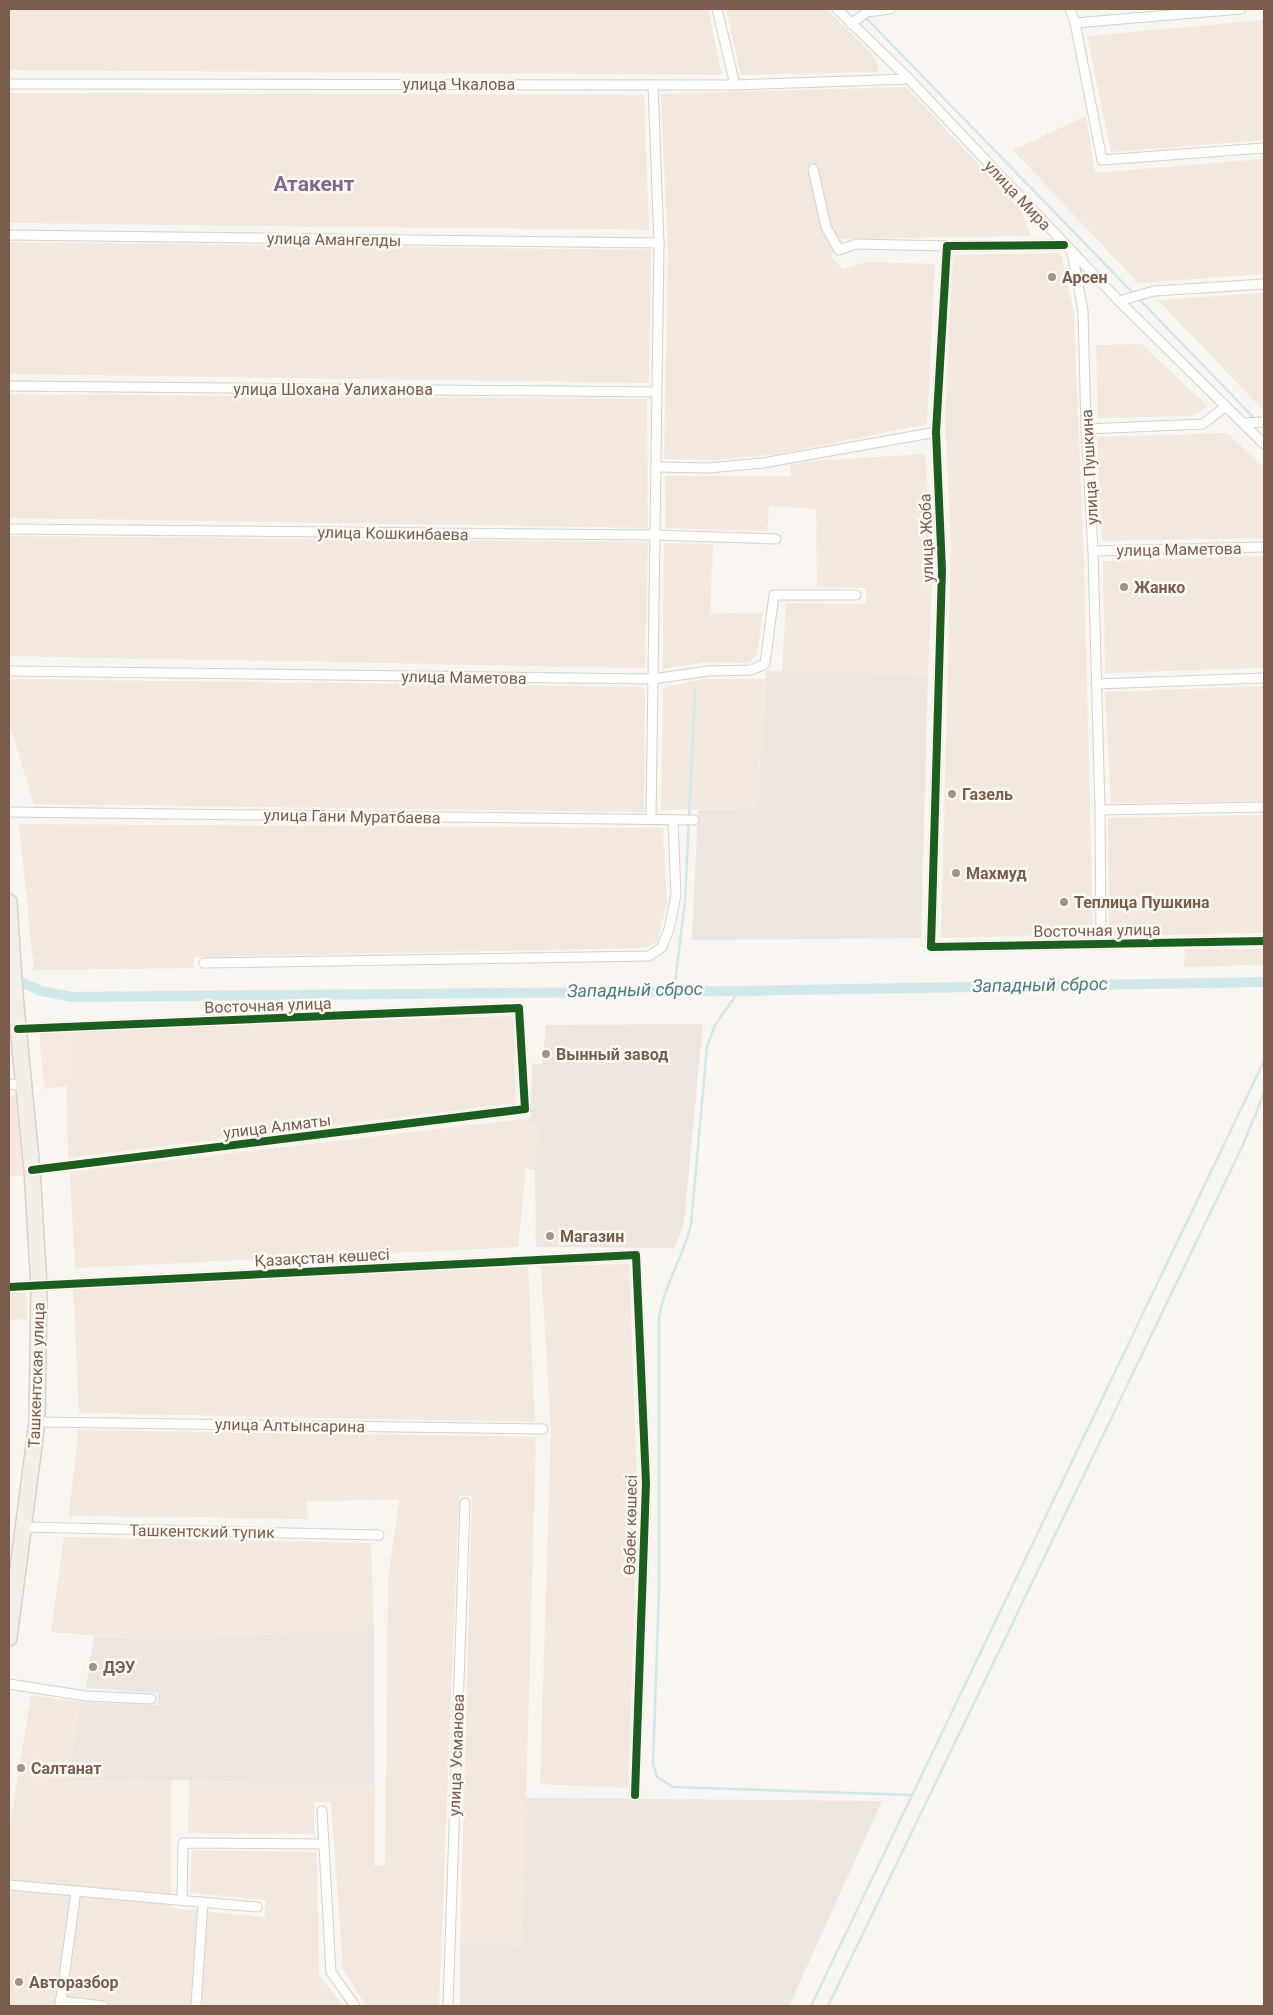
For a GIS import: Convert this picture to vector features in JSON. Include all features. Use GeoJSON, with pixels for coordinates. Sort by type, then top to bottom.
{"type":"FeatureCollection","features":[{"type":"Feature","properties":{"kind":"main road","name":"Ташкентская улица"},"geometry":{"type":"LineString","coordinates":[[9,902],[11,954],[18,1029],[16,1085],[32,1170],[39,1286],[37,1422],[9,1638]]}},
{"type":"Feature","properties":{"kind":"street"},"geometry":{"type":"LineString","coordinates":[[717,9],[735,85]]}},
{"type":"Feature","properties":{"kind":"street","name":"улица Мира"},"geometry":{"type":"LineString","coordinates":[[837,9],[909,79],[1064,245],[1264,444]]}},
{"type":"Feature","properties":{"kind":"street"},"geometry":{"type":"LineString","coordinates":[[851,24],[867,12],[890,9]]}},
{"type":"Feature","properties":{"kind":"street"},"geometry":{"type":"LineString","coordinates":[[1070,9],[1076,23],[1102,160],[1264,148]]}},
{"type":"Feature","properties":{"kind":"street"},"geometry":{"type":"LineString","coordinates":[[1076,23],[1241,9]]}},
{"type":"Feature","properties":{"kind":"street","name":"улица Чкалова"},"geometry":{"type":"LineString","coordinates":[[9,84],[735,85],[909,79]]}},
{"type":"Feature","properties":{"kind":"street"},"geometry":{"type":"LineString","coordinates":[[651,819],[659,243],[653,85]]}},
{"type":"Feature","properties":{"kind":"street"},"geometry":{"type":"LineString","coordinates":[[813,169],[826,227],[839,250],[856,244],[947,246],[1064,245]]}},
{"type":"Feature","properties":{"kind":"street","name":"улица Амангелды"},"geometry":{"type":"LineString","coordinates":[[9,236],[659,243]]}},
{"type":"Feature","properties":{"kind":"street","name":"улица Жоба"},"geometry":{"type":"LineString","coordinates":[[931,947],[942,570],[936,432],[947,246]]}},
{"type":"Feature","properties":{"kind":"street","name":"улица Пушкина"},"geometry":{"type":"LineString","coordinates":[[1072,252],[1083,311],[1086,429],[1093,551],[1100,810],[1101,944]]}},
{"type":"Feature","properties":{"kind":"street"},"geometry":{"type":"LineString","coordinates":[[1119,301],[1154,291],[1264,284]]}},
{"type":"Feature","properties":{"kind":"street","name":"улица Шохана Уалиханова"},"geometry":{"type":"LineString","coordinates":[[9,386],[657,392]]}},
{"type":"Feature","properties":{"kind":"street"},"geometry":{"type":"LineString","coordinates":[[1086,429],[1203,424],[1226,406]]}},
{"type":"Feature","properties":{"kind":"street"},"geometry":{"type":"LineString","coordinates":[[1244,423],[1264,422]]}},
{"type":"Feature","properties":{"kind":"street"},"geometry":{"type":"LineString","coordinates":[[656,467],[708,468],[763,464],[936,432]]}},
{"type":"Feature","properties":{"kind":"street","name":"улица Кошкинбаева"},"geometry":{"type":"LineString","coordinates":[[9,529],[776,539]]}},
{"type":"Feature","properties":{"kind":"street","name":"улица Маметова"},"geometry":{"type":"LineString","coordinates":[[1093,551],[1264,547]]}},
{"type":"Feature","properties":{"kind":"street","name":"улица Маметова"},"geometry":{"type":"LineString","coordinates":[[9,671],[653,679],[708,671],[751,670],[765,664],[774,594],[856,595]]}},
{"type":"Feature","properties":{"kind":"street"},"geometry":{"type":"LineString","coordinates":[[1096,684],[1264,678]]}},
{"type":"Feature","properties":{"kind":"street"},"geometry":{"type":"LineString","coordinates":[[1100,810],[1264,808]]}},
{"type":"Feature","properties":{"kind":"street","name":"улица Гани Муратбаева"},"geometry":{"type":"LineString","coordinates":[[9,812],[694,820]]}},
{"type":"Feature","properties":{"kind":"street"},"geometry":{"type":"LineString","coordinates":[[204,963],[649,956],[662,947],[669,929],[676,895],[673,820]]}},
{"type":"Feature","properties":{"kind":"street","name":"Восточная улица"},"geometry":{"type":"LineString","coordinates":[[931,947],[1264,941]]}},
{"type":"Feature","properties":{"kind":"street","name":"Восточная улица"},"geometry":{"type":"LineString","coordinates":[[18,1029],[519,1008],[525,1109]]}},
{"type":"Feature","properties":{"kind":"street","name":"улица Алматы"},"geometry":{"type":"LineString","coordinates":[[32,1170],[525,1109]]}},
{"type":"Feature","properties":{"kind":"street","name":"Қазақстан көшесі"},"geometry":{"type":"LineString","coordinates":[[9,1287],[636,1255]]}},
{"type":"Feature","properties":{"kind":"street","name":"Өзбек көшесі"},"geometry":{"type":"LineString","coordinates":[[635,1795],[646,1483],[636,1255]]}},
{"type":"Feature","properties":{"kind":"street","name":"улица Алтынсарина"},"geometry":{"type":"LineString","coordinates":[[37,1422],[543,1429]]}},
{"type":"Feature","properties":{"kind":"street","name":"улица Усманова"},"geometry":{"type":"LineString","coordinates":[[448,2006],[465,1503]]}},
{"type":"Feature","properties":{"kind":"street","name":"Ташкентский тупик"},"geometry":{"type":"LineString","coordinates":[[24,1527],[379,1535]]}},
{"type":"Feature","properties":{"kind":"street"},"geometry":{"type":"LineString","coordinates":[[9,1684],[86,1696],[151,1699]]}},
{"type":"Feature","properties":{"kind":"street"},"geometry":{"type":"LineString","coordinates":[[322,1811],[331,1972],[355,2006]]}},
{"type":"Feature","properties":{"kind":"street"},"geometry":{"type":"LineString","coordinates":[[182,1900],[183,1843],[324,1844]]}},
{"type":"Feature","properties":{"kind":"street"},"geometry":{"type":"LineString","coordinates":[[9,1885],[256,1907]]}},
{"type":"Feature","properties":{"kind":"street"},"geometry":{"type":"LineString","coordinates":[[76,1891],[60,2003],[103,2006]]}},
{"type":"Feature","properties":{"kind":"street"},"geometry":{"type":"LineString","coordinates":[[196,2006],[203,1902]]}},
{"type":"Feature","properties":{"kind":"shaded area"},"geometry":{"type":"Polygon","coordinates":[[[9,9],[708,9],[722,75],[9,70],[9,9]]]}},
{"type":"Feature","properties":{"kind":"shaded area"},"geometry":{"type":"Polygon","coordinates":[[[726,9],[827,9],[876,59],[879,72],[741,75],[726,9]]]}},
{"type":"Feature","properties":{"kind":"shaded area"},"geometry":{"type":"Polygon","coordinates":[[[1264,20],[1264,140],[1111,152],[1087,36],[1264,20]]]}},
{"type":"Feature","properties":{"kind":"shaded area"},"geometry":{"type":"Polygon","coordinates":[[[906,87],[1021,210],[1031,236],[843,239],[831,256],[842,269],[866,262],[935,264],[927,424],[779,454],[716,460],[664,459],[668,254],[661,94],[906,87]]]}},
{"type":"Feature","properties":{"kind":"shaded area"},"geometry":{"type":"Polygon","coordinates":[[[9,93],[644,95],[649,230],[9,223],[9,93]]]}},
{"type":"Feature","properties":{"kind":"shaded area"},"geometry":{"type":"Polygon","coordinates":[[[1086,116],[1095,173],[1264,159],[1264,274],[1138,283],[1013,150],[1086,116]]]}},
{"type":"Feature","properties":{"kind":"shaded area"},"geometry":{"type":"Polygon","coordinates":[[[9,242],[651,250],[649,383],[9,374],[9,242]]]}},
{"type":"Feature","properties":{"kind":"shaded area"},"geometry":{"type":"Polygon","coordinates":[[[1061,253],[1074,314],[1084,562],[1093,934],[941,938],[951,543],[945,417],[953,255],[1061,253]]]}},
{"type":"Feature","properties":{"kind":"shaded area"},"geometry":{"type":"Polygon","coordinates":[[[1264,293],[1264,410],[1263,410],[1158,300],[1264,293]]]}},
{"type":"Feature","properties":{"kind":"shaded area"},"geometry":{"type":"Polygon","coordinates":[[[1141,344],[1208,406],[1192,416],[1098,418],[1096,345],[1141,344]]]}},
{"type":"Feature","properties":{"kind":"shaded area"},"geometry":{"type":"Polygon","coordinates":[[[9,394],[647,399],[648,528],[9,518],[9,394]]]}},
{"type":"Feature","properties":{"kind":"shaded area"},"geometry":{"type":"Polygon","coordinates":[[[1227,433],[1264,468],[1264,538],[1102,541],[1097,437],[1227,433]]]}},
{"type":"Feature","properties":{"kind":"shaded area"},"geometry":{"type":"Polygon","coordinates":[[[925,454],[933,560],[928,676],[782,672],[786,603],[866,604],[866,588],[817,587],[816,509],[769,506],[767,531],[666,528],[665,476],[791,476],[790,465],[813,461],[925,454]]]}},
{"type":"Feature","properties":{"kind":"shaded area"},"geometry":{"type":"Polygon","coordinates":[[[9,536],[648,542],[645,668],[9,656],[9,536]]]}},
{"type":"Feature","properties":{"kind":"shaded area"},"geometry":{"type":"Polygon","coordinates":[[[664,543],[713,544],[710,614],[763,613],[757,654],[748,663],[707,662],[663,669],[664,543]]]}},
{"type":"Feature","properties":{"kind":"shaded area"},"geometry":{"type":"Polygon","coordinates":[[[1264,556],[1264,668],[1105,673],[1103,561],[1264,556]]]}},
{"type":"Feature","properties":{"kind":"shaded area"},"geometry":{"type":"Polygon","coordinates":[[[766,671],[928,676],[921,938],[692,940],[698,810],[757,808],[766,671]]]}},
{"type":"Feature","properties":{"kind":"shaded area"},"geometry":{"type":"Polygon","coordinates":[[[9,679],[645,687],[644,812],[34,804],[9,722],[9,679]]]}},
{"type":"Feature","properties":{"kind":"shaded area"},"geometry":{"type":"Polygon","coordinates":[[[702,679],[765,679],[757,808],[661,810],[663,688],[702,679]]]}},
{"type":"Feature","properties":{"kind":"shaded area"},"geometry":{"type":"Polygon","coordinates":[[[1264,686],[1264,801],[1111,803],[1105,692],[1264,686]]]}},
{"type":"Feature","properties":{"kind":"shaded area"},"geometry":{"type":"Polygon","coordinates":[[[1264,815],[1264,933],[1109,936],[1108,818],[1264,815]]]}},
{"type":"Feature","properties":{"kind":"shaded area"},"geometry":{"type":"Polygon","coordinates":[[[19,824],[663,828],[667,904],[657,942],[645,948],[194,957],[194,968],[34,970],[19,824]]]}},
{"type":"Feature","properties":{"kind":"shaded area"},"geometry":{"type":"Polygon","coordinates":[[[1185,949],[1264,949],[1264,965],[1184,967],[1185,949]]]}},
{"type":"Feature","properties":{"kind":"shaded area"},"geometry":{"type":"Polygon","coordinates":[[[513,1016],[516,1103],[68,1158],[65,1030],[513,1016]]]}},
{"type":"Feature","properties":{"kind":"shaded area"},"geometry":{"type":"Polygon","coordinates":[[[703,1024],[684,1222],[675,1248],[536,1247],[535,1170],[539,1132],[531,1118],[532,1063],[542,1065],[546,1025],[703,1024]]]}},
{"type":"Feature","properties":{"kind":"shaded area"},"geometry":{"type":"Polygon","coordinates":[[[65,1030],[66,1086],[44,1089],[39,1032],[65,1030]]]}},
{"type":"Feature","properties":{"kind":"shaded area"},"geometry":{"type":"Polygon","coordinates":[[[19,1095],[23,1176],[9,1176],[9,1096],[19,1095]]]}},
{"type":"Feature","properties":{"kind":"shaded area"},"geometry":{"type":"Polygon","coordinates":[[[531,1118],[539,1132],[535,1170],[526,1169],[518,1247],[75,1268],[70,1172],[531,1118]]]}},
{"type":"Feature","properties":{"kind":"shaded area"},"geometry":{"type":"Polygon","coordinates":[[[629,1264],[638,1498],[628,1788],[540,1784],[551,1429],[541,1266],[629,1264]]]}},
{"type":"Feature","properties":{"kind":"shaded area"},"geometry":{"type":"Polygon","coordinates":[[[528,1267],[535,1422],[79,1413],[73,1286],[528,1267]]]}},
{"type":"Feature","properties":{"kind":"shaded area"},"geometry":{"type":"Polygon","coordinates":[[[9,1293],[26,1293],[27,1319],[9,1320],[9,1293]]]}},
{"type":"Feature","properties":{"kind":"shaded area"},"geometry":{"type":"Polygon","coordinates":[[[78,1430],[536,1437],[522,1946],[460,1942],[472,1496],[459,1496],[439,2006],[366,2006],[343,1969],[331,1802],[314,1802],[314,1834],[188,1833],[189,1780],[375,1786],[374,1866],[385,1865],[388,1581],[399,1500],[306,1501],[308,1519],[69,1516],[78,1430]]]}},
{"type":"Feature","properties":{"kind":"shaded area"},"geometry":{"type":"Polygon","coordinates":[[[64,1537],[371,1543],[374,1629],[164,1640],[51,1632],[64,1537]]]}},
{"type":"Feature","properties":{"kind":"shaded area"},"geometry":{"type":"Polygon","coordinates":[[[374,1629],[375,1786],[189,1780],[68,1781],[81,1702],[158,1705],[158,1693],[86,1688],[94,1636],[164,1640],[374,1629]]]}},
{"type":"Feature","properties":{"kind":"shaded area"},"geometry":{"type":"Polygon","coordinates":[[[31,1695],[81,1702],[68,1781],[171,1780],[171,1908],[264,1917],[266,1900],[190,1893],[192,1850],[317,1852],[319,1975],[343,2006],[9,2006],[9,1830],[31,1695]]]}},
{"type":"Feature","properties":{"kind":"shaded area"},"geometry":{"type":"Polygon","coordinates":[[[526,1798],[882,1801],[789,2006],[460,2006],[460,1942],[522,1946],[526,1798]]]}},
{"type":"Feature","properties":{"kind":"waterway"},"geometry":{"type":"LineString","coordinates":[[865,17],[1134,294]]}},
{"type":"Feature","properties":{"kind":"waterway"},"geometry":{"type":"LineString","coordinates":[[1138,298],[1256,420]]}},
{"type":"Feature","properties":{"kind":"waterway"},"geometry":{"type":"LineString","coordinates":[[674,991],[685,902],[695,691]]}},
{"type":"Feature","properties":{"kind":"waterway","name":"Западный сброс"},"geometry":{"type":"LineString","coordinates":[[10,977],[41,991],[73,997],[739,991],[1264,982]]}},
{"type":"Feature","properties":{"kind":"waterway"},"geometry":{"type":"LineString","coordinates":[[739,991],[715,1025],[707,1046],[691,1225],[665,1294],[659,1318],[659,1591],[653,1764],[657,1777],[673,1787],[912,1795]]}},
{"type":"Feature","properties":{"kind":"waterway"},"geometry":{"type":"LineString","coordinates":[[811,2006],[1264,1061]]}},
{"type":"Feature","properties":{"kind":"waterway"},"geometry":{"type":"LineString","coordinates":[[828,2006],[1242,1147],[1264,1093]]}},
{"type":"Feature","properties":{"kind":"cycle path"},"geometry":{"type":"LineString","coordinates":[[1064,245],[947,246],[936,432],[942,570],[931,947],[1264,941]]}},
{"type":"Feature","properties":{"kind":"cycle path"},"geometry":{"type":"LineString","coordinates":[[18,1029],[519,1008],[525,1109],[32,1170]]}},
{"type":"Feature","properties":{"kind":"cycle path"},"geometry":{"type":"LineString","coordinates":[[9,1287],[636,1255],[646,1483],[635,1795]]}},
{"type":"Feature","properties":{"kind":"place","name":"Арсен"},"geometry":{"type":"Point","coordinates":[1052,277]}},
{"type":"Feature","properties":{"kind":"place","name":"Жанко"},"geometry":{"type":"Point","coordinates":[1124,587]}},
{"type":"Feature","properties":{"kind":"place","name":"Газель"},"geometry":{"type":"Point","coordinates":[952,794]}},
{"type":"Feature","properties":{"kind":"place","name":"Махмуд"},"geometry":{"type":"Point","coordinates":[956,873]}},
{"type":"Feature","properties":{"kind":"place","name":"Теплица Пушкина"},"geometry":{"type":"Point","coordinates":[1064,902]}},
{"type":"Feature","properties":{"kind":"place","name":"Вынный завод"},"geometry":{"type":"Point","coordinates":[546,1054]}},
{"type":"Feature","properties":{"kind":"place","name":"Магазин"},"geometry":{"type":"Point","coordinates":[550,1236]}},
{"type":"Feature","properties":{"kind":"place","name":"ДЭУ"},"geometry":{"type":"Point","coordinates":[93,1667]}},
{"type":"Feature","properties":{"kind":"place","name":"Салтанат"},"geometry":{"type":"Point","coordinates":[21,1768]}},
{"type":"Feature","properties":{"kind":"place","name":"Авторазбор"},"geometry":{"type":"Point","coordinates":[19,1982]}},
{"type":"Feature","properties":{"kind":"district","name":"Атакент"},"geometry":{"type":"Point","coordinates":[314,184]}}]}
